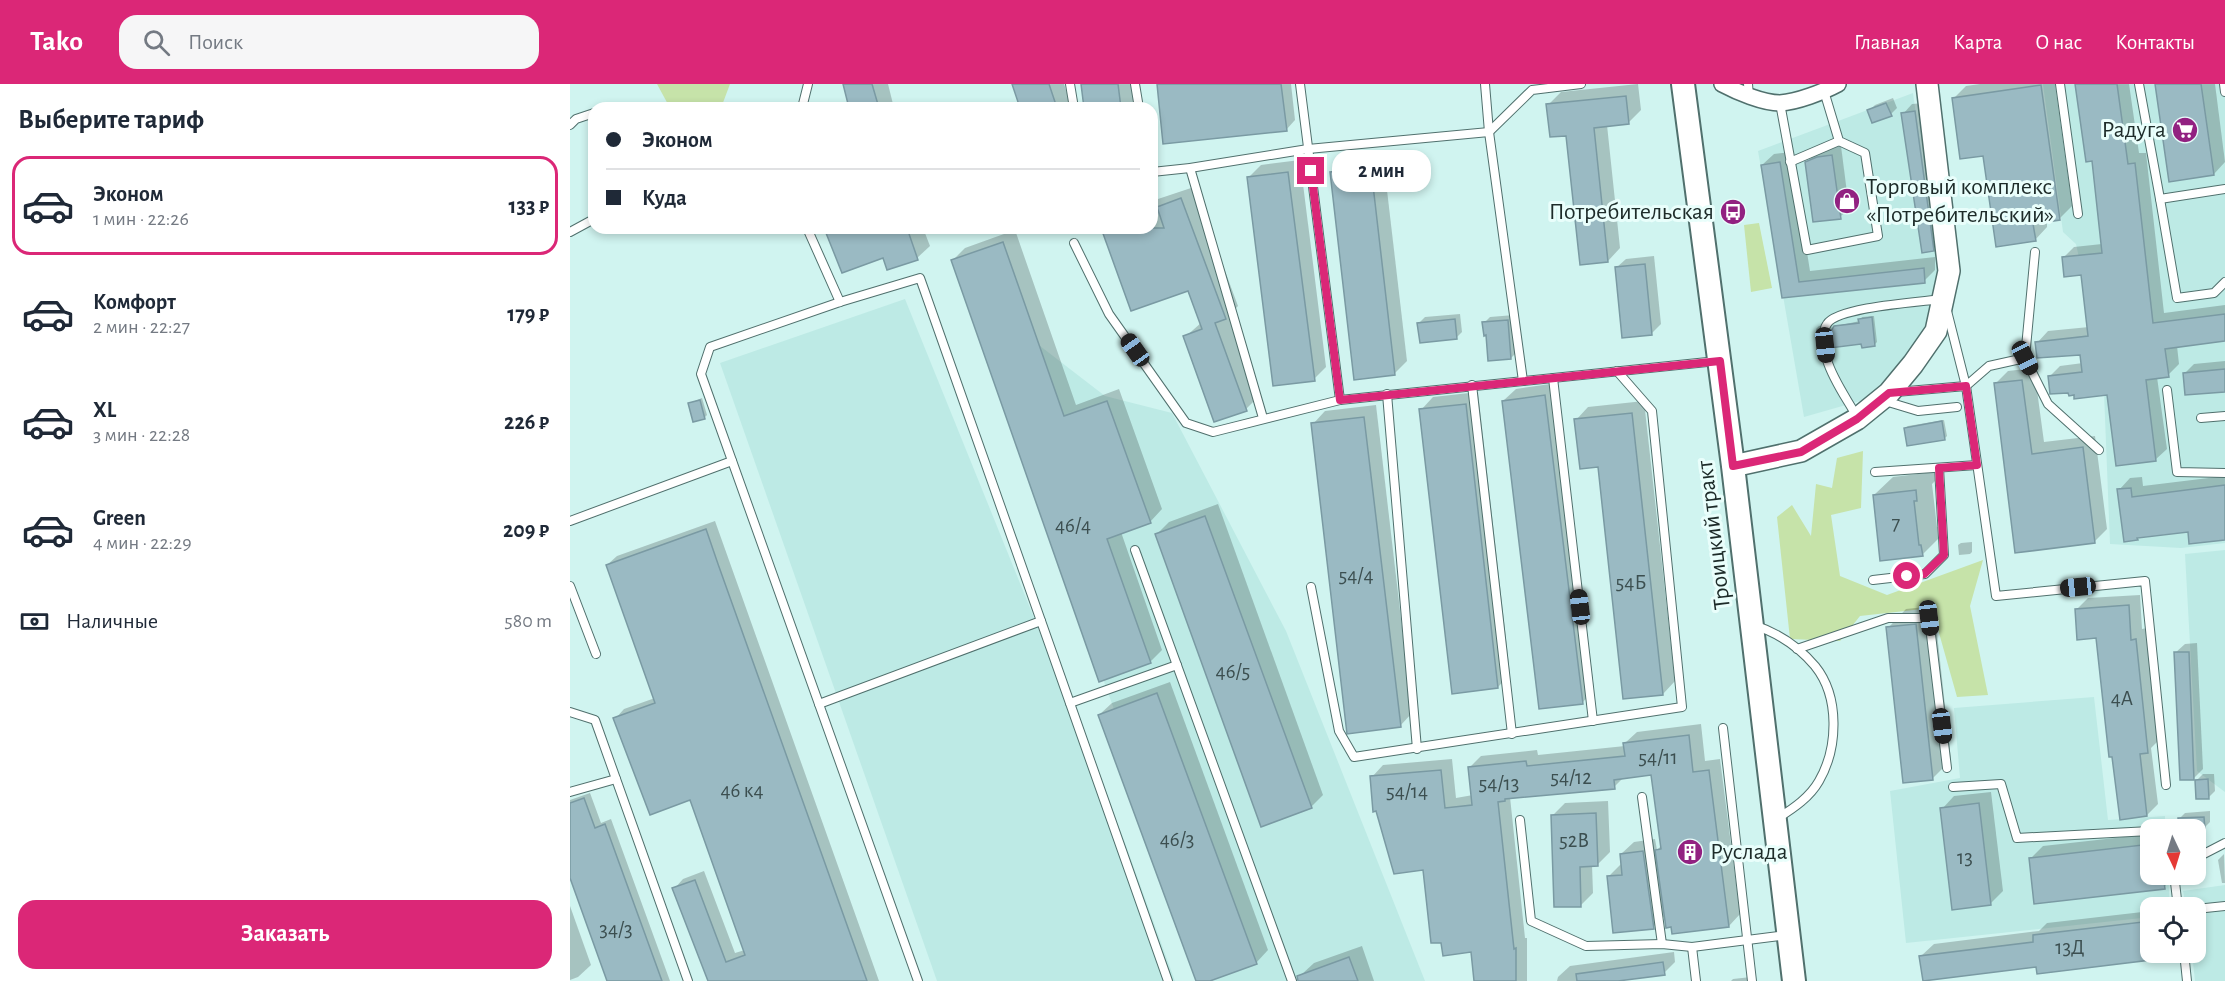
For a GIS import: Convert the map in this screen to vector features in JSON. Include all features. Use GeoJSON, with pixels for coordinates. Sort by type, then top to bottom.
{"type":"FeatureCollection","features":[{"type":"Feature","properties":{"kind":"main road","name":"Троицкий тракт"},"geometry":{"type":"LineString","coordinates":[[1683,84],[1733,466],[1794,981]]}},
{"type":"Feature","properties":{"kind":"street"},"geometry":{"type":"LineString","coordinates":[[1722,84],[1749,90],[1780,103],[1824,91],[1838,84]]}},
{"type":"Feature","properties":{"kind":"street"},"geometry":{"type":"LineString","coordinates":[[1733,466],[1801,452],[1857,419],[1885,396],[1913,364],[1936,332],[1944,298],[1948,255],[1926,84]]}},
{"type":"Feature","properties":{"kind":"lane"},"geometry":{"type":"LineString","coordinates":[[804,102],[808,84]]}},
{"type":"Feature","properties":{"kind":"lane"},"geometry":{"type":"LineString","coordinates":[[1070,84],[1073,102]]}},
{"type":"Feature","properties":{"kind":"lane"},"geometry":{"type":"LineString","coordinates":[[1135,84],[1138,102]]}},
{"type":"Feature","properties":{"kind":"lane"},"geometry":{"type":"LineString","coordinates":[[1300,84],[1340,400]]}},
{"type":"Feature","properties":{"kind":"lane"},"geometry":{"type":"LineString","coordinates":[[1485,84],[1489,132],[1523,381]]}},
{"type":"Feature","properties":{"kind":"lane"},"geometry":{"type":"LineString","coordinates":[[1158,171],[1308,149],[1489,132],[1533,90],[1581,84]]}},
{"type":"Feature","properties":{"kind":"lane"},"geometry":{"type":"LineString","coordinates":[[2060,84],[2078,214]]}},
{"type":"Feature","properties":{"kind":"lane"},"geometry":{"type":"LineString","coordinates":[[2139,84],[2177,298],[2214,293],[2225,282]]}},
{"type":"Feature","properties":{"kind":"lane"},"geometry":{"type":"LineString","coordinates":[[2224,84],[2225,92]]}},
{"type":"Feature","properties":{"kind":"lane"},"geometry":{"type":"LineString","coordinates":[[1824,91],[1839,141]]}},
{"type":"Feature","properties":{"kind":"lane"},"geometry":{"type":"LineString","coordinates":[[1780,103],[1790,162],[1807,250],[1878,236],[1865,153],[1839,141],[1790,162]]}},
{"type":"Feature","properties":{"kind":"lane"},"geometry":{"type":"LineString","coordinates":[[570,125],[576,119],[588,115]]}},
{"type":"Feature","properties":{"kind":"lane"},"geometry":{"type":"LineString","coordinates":[[1190,168],[1263,418]]}},
{"type":"Feature","properties":{"kind":"lane"},"geometry":{"type":"LineString","coordinates":[[2160,199],[2225,189]]}},
{"type":"Feature","properties":{"kind":"lane"},"geometry":{"type":"LineString","coordinates":[[570,232],[588,222]]}},
{"type":"Feature","properties":{"kind":"lane"},"geometry":{"type":"LineString","coordinates":[[810,234],[840,302]]}},
{"type":"Feature","properties":{"kind":"lane"},"geometry":{"type":"LineString","coordinates":[[1074,243],[1109,314],[1186,423],[1213,432],[1340,400],[1720,361]]}},
{"type":"Feature","properties":{"kind":"lane"},"geometry":{"type":"LineString","coordinates":[[2035,252],[2025,358],[2048,404],[2098,450]]}},
{"type":"Feature","properties":{"kind":"lane"},"geometry":{"type":"LineString","coordinates":[[918,981],[701,374],[710,347],[840,302],[920,278],[1168,981]]}},
{"type":"Feature","properties":{"kind":"lane"},"geometry":{"type":"LineString","coordinates":[[1857,419],[1827,359],[1824,331],[1827,322],[1834,316],[1849,311],[1944,298],[1966,386],[1996,596],[2145,581],[2166,785]]}},
{"type":"Feature","properties":{"kind":"lane"},"geometry":{"type":"LineString","coordinates":[[1885,396],[1966,386],[1989,366],[2025,358]]}},
{"type":"Feature","properties":{"kind":"lane"},"geometry":{"type":"LineString","coordinates":[[1311,587],[1339,731],[1354,757],[1682,707],[1652,411],[1617,371]]}},
{"type":"Feature","properties":{"kind":"lane"},"geometry":{"type":"LineString","coordinates":[[1553,378],[1593,721]]}},
{"type":"Feature","properties":{"kind":"lane"},"geometry":{"type":"LineString","coordinates":[[1472,385],[1512,734]]}},
{"type":"Feature","properties":{"kind":"lane"},"geometry":{"type":"LineString","coordinates":[[2167,390],[2178,472],[2225,473]]}},
{"type":"Feature","properties":{"kind":"lane"},"geometry":{"type":"LineString","coordinates":[[1387,394],[1417,749]]}},
{"type":"Feature","properties":{"kind":"lane"},"geometry":{"type":"LineString","coordinates":[[1885,396],[1918,411],[1957,407]]}},
{"type":"Feature","properties":{"kind":"lane"},"geometry":{"type":"LineString","coordinates":[[2201,418],[2225,416]]}},
{"type":"Feature","properties":{"kind":"lane"},"geometry":{"type":"LineString","coordinates":[[571,520],[732,461]]}},
{"type":"Feature","properties":{"kind":"lane"},"geometry":{"type":"LineString","coordinates":[[1875,472],[1977,465]]}},
{"type":"Feature","properties":{"kind":"lane"},"geometry":{"type":"LineString","coordinates":[[1873,580],[1924,574],[1944,555],[1939,468]]}},
{"type":"Feature","properties":{"kind":"lane"},"geometry":{"type":"LineString","coordinates":[[1135,550],[1292,981]]}},
{"type":"Feature","properties":{"kind":"lane"},"geometry":{"type":"LineString","coordinates":[[570,586],[596,654]]}},
{"type":"Feature","properties":{"kind":"lane"},"geometry":{"type":"LineString","coordinates":[[1797,649],[1888,618],[1929,618],[1947,768]]}},
{"type":"Feature","properties":{"kind":"lane"},"geometry":{"type":"LineString","coordinates":[[819,704],[1041,621]]}},
{"type":"Feature","properties":{"kind":"lane"},"geometry":{"type":"LineString","coordinates":[[1752,624],[1778,634],[1816,667],[1828,692],[1834,717],[1831,753],[1819,782],[1799,805],[1774,820]]}},
{"type":"Feature","properties":{"kind":"lane"},"geometry":{"type":"LineString","coordinates":[[1070,703],[1177,665]]}},
{"type":"Feature","properties":{"kind":"lane"},"geometry":{"type":"LineString","coordinates":[[570,712],[595,720],[688,981]]}},
{"type":"Feature","properties":{"kind":"lane"},"geometry":{"type":"LineString","coordinates":[[1723,728],[1752,981]]}},
{"type":"Feature","properties":{"kind":"lane"},"geometry":{"type":"LineString","coordinates":[[570,792],[616,779]]}},
{"type":"Feature","properties":{"kind":"lane"},"geometry":{"type":"LineString","coordinates":[[1953,787],[2001,784],[2018,838],[2140,832]]}},
{"type":"Feature","properties":{"kind":"lane"},"geometry":{"type":"LineString","coordinates":[[1642,797],[1662,944]]}},
{"type":"Feature","properties":{"kind":"lane"},"geometry":{"type":"LineString","coordinates":[[1520,820],[1531,921],[1586,946],[1662,944],[1692,946],[1788,935]]}},
{"type":"Feature","properties":{"kind":"lane"},"geometry":{"type":"LineString","coordinates":[[2206,853],[2225,843]]}},
{"type":"Feature","properties":{"kind":"lane"},"geometry":{"type":"LineString","coordinates":[[2206,908],[2225,906]]}},
{"type":"Feature","properties":{"kind":"lane"},"geometry":{"type":"LineString","coordinates":[[1692,946],[1696,981]]}},
{"type":"Feature","properties":{"kind":"lane"},"geometry":{"type":"LineString","coordinates":[[2185,963],[2187,981]]}},
{"type":"Feature","properties":{"kind":"shaded area"},"geometry":{"type":"Polygon","coordinates":[[[2043,84],[2225,84],[2225,543],[2181,548],[2110,544],[2103,367],[2076,244],[2063,232],[2043,84]]]}},
{"type":"Feature","properties":{"kind":"shaded area","name":"Торговый комплекс «Потребительский»"},"geometry":{"type":"Polygon","coordinates":[[[1913,93],[1939,281],[1922,336],[1875,394],[1860,401],[1804,417],[1758,151],[1913,93]]]}},
{"type":"Feature","properties":{"kind":"shaded area"},"geometry":{"type":"Polygon","coordinates":[[[961,285],[1105,396],[1172,413],[1286,631],[1425,981],[1212,981],[961,285]]]}},
{"type":"Feature","properties":{"kind":"shaded area"},"geometry":{"type":"Polygon","coordinates":[[[905,299],[1124,840],[1175,981],[937,981],[720,363],[905,299]]]}},
{"type":"Feature","properties":{"kind":"shaded area"},"geometry":{"type":"Polygon","coordinates":[[[2225,550],[2225,792],[2197,771],[2185,554],[2225,550]]]}},
{"type":"Feature","properties":{"kind":"shaded area"},"geometry":{"type":"Polygon","coordinates":[[[2094,697],[2108,820],[2165,816],[2165,819],[2140,819],[2140,885],[2169,885],[2169,897],[2140,897],[2140,918],[1906,943],[1890,791],[1960,778],[1954,708],[2094,697]]]}},
{"type":"Feature","properties":{"kind":"shaded area"},"geometry":{"type":"Polygon","coordinates":[[[2225,885],[2225,981],[2195,981],[2193,963],[2206,963],[2206,897],[2184,897],[2183,891],[2225,885]]]}},
{"type":"Feature","properties":{"kind":"green space"},"geometry":{"type":"Polygon","coordinates":[[[657,84],[730,84],[723,102],[667,102],[657,84]]]}},
{"type":"Feature","properties":{"kind":"green space"},"geometry":{"type":"Polygon","coordinates":[[[1759,223],[1772,288],[1751,292],[1744,225],[1759,223]]]}},
{"type":"Feature","properties":{"kind":"green space"},"geometry":{"type":"Polygon","coordinates":[[[1863,451],[1861,508],[1831,515],[1840,576],[1887,595],[1983,560],[1970,606],[1988,695],[1957,697],[1932,608],[1860,616],[1840,641],[1790,639],[1777,517],[1792,505],[1811,536],[1816,484],[1832,488],[1837,458],[1863,451]]]}},
{"type":"Feature","properties":{"kind":"building"},"geometry":{"type":"Polygon","coordinates":[[[843,84],[872,84],[877,102],[848,102],[843,84]]]}},
{"type":"Feature","properties":{"kind":"building"},"geometry":{"type":"Polygon","coordinates":[[[1012,84],[1049,84],[1055,102],[1018,102],[1012,84]]]}},
{"type":"Feature","properties":{"kind":"building"},"geometry":{"type":"Polygon","coordinates":[[[1081,84],[1118,84],[1120,102],[1083,102],[1081,84]]]}},
{"type":"Feature","properties":{"kind":"building"},"geometry":{"type":"Polygon","coordinates":[[[1157,84],[1281,84],[1287,131],[1163,144],[1157,84]]]}},
{"type":"Feature","properties":{"kind":"building"},"geometry":{"type":"Polygon","coordinates":[[[2075,84],[2117,84],[2128,164],[2135,163],[2153,323],[2225,314],[2225,341],[2165,349],[2169,377],[2146,380],[2156,461],[2116,466],[2107,395],[2074,399],[2074,395],[2069,396],[2068,393],[2050,394],[2048,376],[2082,372],[2080,355],[2037,358],[2035,342],[2088,336],[2081,275],[2064,277],[2062,257],[2102,253],[2092,161],[2086,162],[2075,84]]]}},
{"type":"Feature","properties":{"kind":"building","name":"Радуга"},"geometry":{"type":"Polygon","coordinates":[[[2155,84],[2201,84],[2214,175],[2169,182],[2155,84]]]}},
{"type":"Feature","properties":{"kind":"building"},"geometry":{"type":"Polygon","coordinates":[[[2041,85],[2060,220],[2033,224],[2036,241],[1996,247],[1983,156],[1960,159],[1952,98],[2041,85]]]}},
{"type":"Feature","properties":{"kind":"building"},"geometry":{"type":"Polygon","coordinates":[[[1626,96],[1629,124],[1594,128],[1608,262],[1580,265],[1566,136],[1550,137],[1546,104],[1626,96]]]}},
{"type":"Feature","properties":{"kind":"building"},"geometry":{"type":"Polygon","coordinates":[[[1886,103],[1892,116],[1872,123],[1867,110],[1886,103]]]}},
{"type":"Feature","properties":{"kind":"building"},"geometry":{"type":"Polygon","coordinates":[[[1915,111],[1934,251],[1922,253],[1901,113],[1915,111]]]}},
{"type":"Feature","properties":{"kind":"building"},"geometry":{"type":"Polygon","coordinates":[[[1832,155],[1841,219],[1813,222],[1805,162],[1817,157],[1832,155]]]}},
{"type":"Feature","properties":{"kind":"building"},"geometry":{"type":"Polygon","coordinates":[[[1780,162],[1799,282],[1924,268],[1925,283],[1782,298],[1761,165],[1780,162]]]}},
{"type":"Feature","properties":{"kind":"building"},"geometry":{"type":"Polygon","coordinates":[[[1371,168],[1395,375],[1354,380],[1330,172],[1371,168]]]}},
{"type":"Feature","properties":{"kind":"building"},"geometry":{"type":"Polygon","coordinates":[[[1288,172],[1315,381],[1273,386],[1247,177],[1288,172]]]}},
{"type":"Feature","properties":{"kind":"building"},"geometry":{"type":"Polygon","coordinates":[[[1181,198],[1226,319],[1215,323],[1247,411],[1214,422],[1183,336],[1202,329],[1188,291],[1131,311],[1103,234],[1158,234],[1158,228],[1164,228],[1158,207],[1181,198]]]}},
{"type":"Feature","properties":{"kind":"building"},"geometry":{"type":"Polygon","coordinates":[[[826,234],[909,234],[918,260],[887,270],[883,258],[842,273],[826,234]]]}},
{"type":"Feature","properties":{"kind":"building"},"geometry":{"type":"Polygon","coordinates":[[[1003,242],[1064,416],[1107,401],[1151,523],[1107,539],[1151,663],[1099,682],[951,260],[1003,242]]]}},
{"type":"Feature","properties":{"kind":"building"},"geometry":{"type":"Polygon","coordinates":[[[1645,264],[1652,335],[1622,338],[1615,267],[1645,264]]]}},
{"type":"Feature","properties":{"kind":"building"},"geometry":{"type":"Polygon","coordinates":[[[1872,317],[1875,346],[1862,348],[1861,344],[1830,348],[1830,333],[1834,326],[1859,323],[1858,319],[1872,317]]]}},
{"type":"Feature","properties":{"kind":"building"},"geometry":{"type":"Polygon","coordinates":[[[1455,319],[1457,339],[1420,343],[1417,323],[1455,319]]]}},
{"type":"Feature","properties":{"kind":"building"},"geometry":{"type":"Polygon","coordinates":[[[1508,320],[1511,359],[1488,361],[1486,335],[1484,336],[1482,322],[1508,320]]]}},
{"type":"Feature","properties":{"kind":"building"},"geometry":{"type":"Polygon","coordinates":[[[2225,369],[2225,392],[2185,395],[2183,373],[2225,369]]]}},
{"type":"Feature","properties":{"kind":"building"},"geometry":{"type":"Polygon","coordinates":[[[2022,380],[2032,454],[2083,447],[2095,543],[2015,553],[1994,383],[2022,380]]]}},
{"type":"Feature","properties":{"kind":"building"},"geometry":{"type":"Polygon","coordinates":[[[1545,395],[1583,704],[1539,709],[1502,401],[1545,395]]]}},
{"type":"Feature","properties":{"kind":"building"},"geometry":{"type":"Polygon","coordinates":[[[700,400],[705,419],[693,422],[688,403],[700,400]]]}},
{"type":"Feature","properties":{"kind":"building"},"geometry":{"type":"Polygon","coordinates":[[[1466,404],[1498,688],[1452,694],[1419,409],[1466,404]]]}},
{"type":"Feature","properties":{"kind":"building"},"geometry":{"type":"Polygon","coordinates":[[[1632,413],[1663,695],[1623,699],[1598,467],[1580,469],[1574,419],[1632,413]]]}},
{"type":"Feature","properties":{"kind":"building"},"geometry":{"type":"Polygon","coordinates":[[[1364,417],[1401,727],[1347,734],[1311,423],[1364,417]]]}},
{"type":"Feature","properties":{"kind":"building"},"geometry":{"type":"Polygon","coordinates":[[[1942,421],[1945,440],[1907,446],[1904,428],[1942,421]]]}},
{"type":"Feature","properties":{"kind":"building"},"geometry":{"type":"Polygon","coordinates":[[[2225,485],[2225,540],[2189,544],[2188,532],[2137,538],[2138,540],[2124,542],[2117,489],[2131,488],[2132,497],[2225,485]]]}},
{"type":"Feature","properties":{"kind":"building"},"geometry":{"type":"Polygon","coordinates":[[[1916,490],[1917,501],[1914,501],[1919,545],[1921,545],[1923,556],[1880,561],[1873,495],[1916,490]]]}},
{"type":"Feature","properties":{"kind":"building"},"geometry":{"type":"Polygon","coordinates":[[[1205,516],[1312,808],[1261,827],[1155,534],[1205,516]]]}},
{"type":"Feature","properties":{"kind":"building"},"geometry":{"type":"Polygon","coordinates":[[[706,529],[867,981],[708,981],[672,888],[695,880],[726,962],[745,955],[690,800],[650,815],[613,718],[655,703],[606,565],[706,529]]]}},
{"type":"Feature","properties":{"kind":"building"},"geometry":{"type":"Polygon","coordinates":[[[2129,605],[2131,640],[2136,639],[2148,753],[2140,754],[2147,816],[2120,820],[2112,757],[2109,757],[2096,638],[2077,640],[2075,609],[2129,605]]]}},
{"type":"Feature","properties":{"kind":"building"},"geometry":{"type":"Polygon","coordinates":[[[1916,624],[1933,780],[1903,783],[1886,627],[1916,624]]]}},
{"type":"Feature","properties":{"kind":"building"},"geometry":{"type":"Polygon","coordinates":[[[2174,652],[2189,652],[2194,780],[2180,780],[2174,652]]]}},
{"type":"Feature","properties":{"kind":"building"},"geometry":{"type":"Polygon","coordinates":[[[1157,693],[1257,964],[1210,981],[1196,981],[1098,715],[1157,693]]]}},
{"type":"Feature","properties":{"kind":"building"},"geometry":{"type":"Polygon","coordinates":[[[1689,735],[1693,772],[1709,770],[1729,927],[1672,934],[1671,927],[1666,928],[1655,850],[1661,849],[1651,775],[1614,780],[1615,789],[1505,799],[1505,801],[1498,802],[1514,949],[1516,948],[1516,981],[1474,981],[1471,952],[1443,956],[1441,943],[1431,943],[1423,870],[1394,874],[1376,811],[1373,812],[1370,776],[1441,770],[1445,808],[1472,805],[1468,767],[1526,761],[1527,766],[1625,756],[1623,743],[1689,735]]]}},
{"type":"Feature","properties":{"kind":"building"},"geometry":{"type":"Polygon","coordinates":[[[2208,779],[2209,799],[2196,799],[2195,780],[2208,779]]]}},
{"type":"Feature","properties":{"kind":"building"},"geometry":{"type":"Polygon","coordinates":[[[584,798],[595,828],[605,824],[662,981],[607,981],[570,878],[570,803],[584,798]]]}},
{"type":"Feature","properties":{"kind":"building"},"geometry":{"type":"Polygon","coordinates":[[[1979,803],[1991,905],[1952,910],[1940,808],[1979,803]]]}},
{"type":"Feature","properties":{"kind":"building"},"geometry":{"type":"Polygon","coordinates":[[[1596,813],[1598,866],[1580,867],[1581,907],[1554,907],[1551,815],[1596,813]]]}},
{"type":"Feature","properties":{"kind":"building"},"geometry":{"type":"Polygon","coordinates":[[[2204,817],[2204,819],[2178,819],[2204,817]]]}},
{"type":"Feature","properties":{"kind":"building"},"geometry":{"type":"Polygon","coordinates":[[[2140,845],[2140,885],[2164,885],[2165,889],[2034,904],[2029,858],[2140,845]]]}},
{"type":"Feature","properties":{"kind":"building"},"geometry":{"type":"Polygon","coordinates":[[[1643,851],[1654,929],[1613,933],[1607,876],[1622,875],[1620,854],[1643,851]]]}},
{"type":"Feature","properties":{"kind":"building"},"geometry":{"type":"Polygon","coordinates":[[[2140,922],[2140,961],[2037,974],[2036,967],[1923,981],[1919,956],[2033,942],[2033,935],[2140,922]]]}},
{"type":"Feature","properties":{"kind":"building"},"geometry":{"type":"Polygon","coordinates":[[[1349,957],[1358,981],[1298,981],[1297,976],[1349,957]]]}},
{"type":"Feature","properties":{"kind":"building"},"geometry":{"type":"Polygon","coordinates":[[[1663,962],[1665,975],[1618,981],[1577,981],[1576,974],[1663,962]]]}},
{"type":"Feature","properties":{"kind":"place","name":"Радуга"},"geometry":{"type":"Point","coordinates":[2185,130]}},
{"type":"Feature","properties":{"kind":"place","name":"Торговый комплекс «Потребительский»"},"geometry":{"type":"Point","coordinates":[1847,201]}},
{"type":"Feature","properties":{"kind":"place","name":"Потребительская"},"geometry":{"type":"Point","coordinates":[1733,212]}},
{"type":"Feature","properties":{"kind":"place","name":"Руслада"},"geometry":{"type":"Point","coordinates":[1690,852]}},
{"type":"Feature","properties":{"kind":"route"},"geometry":{"type":"LineString","coordinates":[[1311,171],[1340,400],[1720,361],[1733,466],[1801,452],[1857,419],[1889,393],[1966,386],[1977,465],[1939,468],[1944,555],[1924,574],[1907,576]]}}]}
